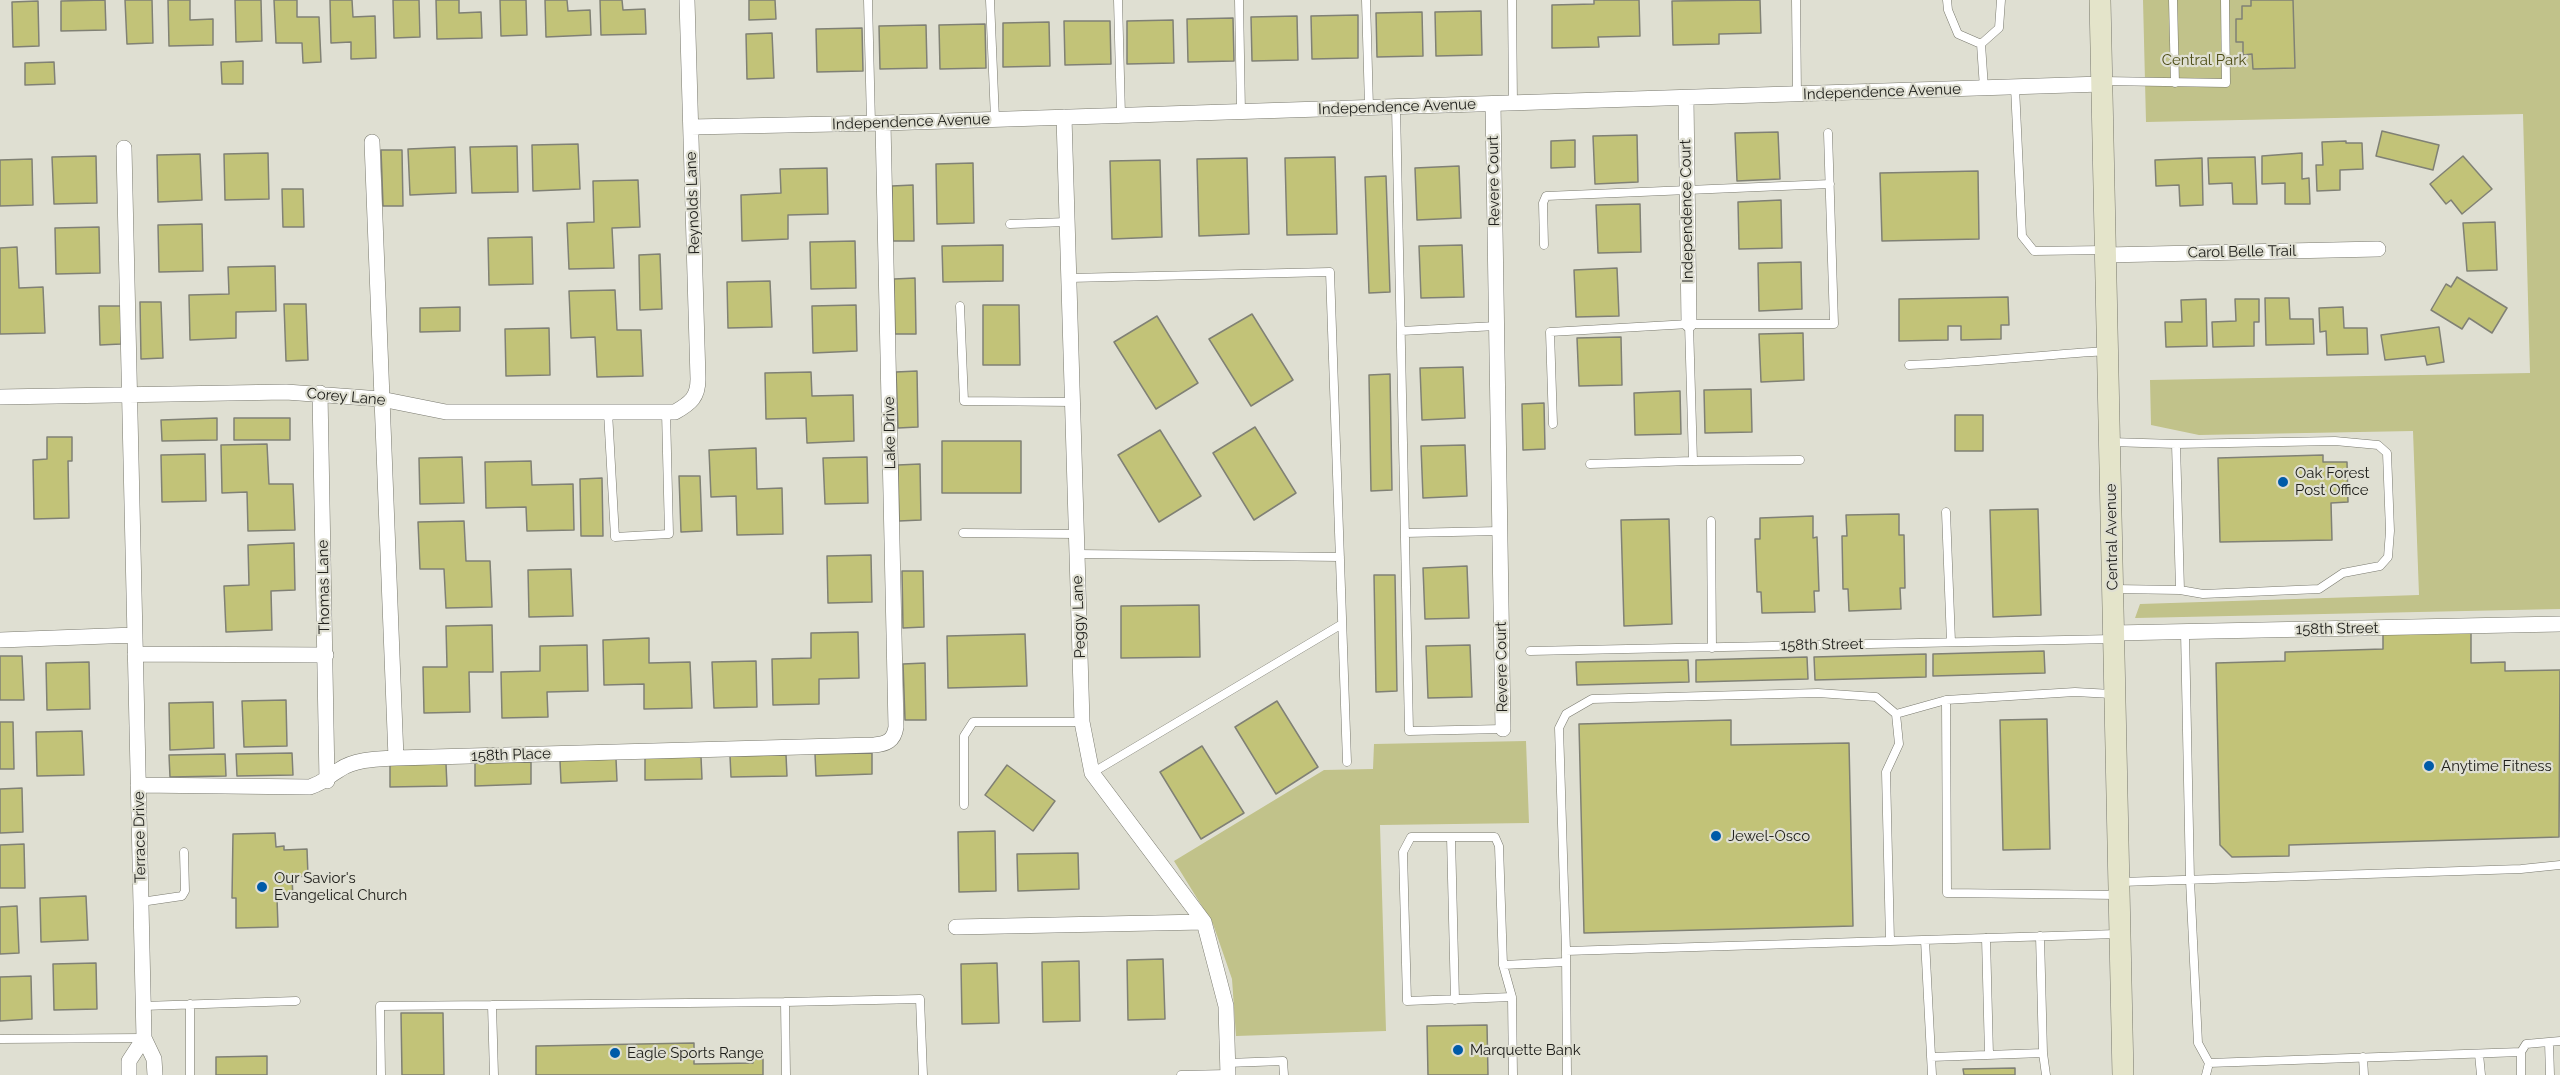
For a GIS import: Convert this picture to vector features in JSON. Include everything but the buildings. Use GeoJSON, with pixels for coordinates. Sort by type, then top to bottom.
{"type":"FeatureCollection","features":[{"type":"Feature","properties":{"kind":"street","name":"Reynolds Lane"},"geometry":{"type":"LineString","coordinates":[[687,0],[698,379],[698,392],[690,404]]}},
{"type":"Feature","properties":{"kind":"street","name":"Central Avenue"},"geometry":{"type":"LineString","coordinates":[[2100,0],[2123,1075]]}},
{"type":"Feature","properties":{"kind":"street","name":"Independence Avenue"},"geometry":{"type":"LineString","coordinates":[[691,127],[1241,112],[2102,83]]}},
{"type":"Feature","properties":{"kind":"street","name":"Independence Court"},"geometry":{"type":"LineString","coordinates":[[1686,98],[1689,324]]}},
{"type":"Feature","properties":{"kind":"street","name":"Revere Court"},"geometry":{"type":"LineString","coordinates":[[1493,104],[1503,729]]}},
{"type":"Feature","properties":{"kind":"street","name":"Peggy Lane"},"geometry":{"type":"LineString","coordinates":[[1064,117],[1082,722],[1092,773],[1204,922],[1226,1006],[1228,1071]]}},
{"type":"Feature","properties":{"kind":"street","name":"Lake Drive"},"geometry":{"type":"LineString","coordinates":[[877,123],[896,727],[895,735],[890,741]]}},
{"type":"Feature","properties":{"kind":"street"},"geometry":{"type":"LineString","coordinates":[[372,142],[396,758]]}},
{"type":"Feature","properties":{"kind":"street","name":"Terrace Drive"},"geometry":{"type":"LineString","coordinates":[[124,148],[144,1038],[154,1059],[155,1075]]}},
{"type":"Feature","properties":{"kind":"street","name":"Carol Belle Trail"},"geometry":{"type":"LineString","coordinates":[[2106,252],[2378,249]]}},
{"type":"Feature","properties":{"kind":"street","name":"Corey Lane"},"geometry":{"type":"LineString","coordinates":[[0,397],[224,391],[320,393],[381,399],[446,412],[675,412],[690,404]]}},
{"type":"Feature","properties":{"kind":"street","name":"Thomas Lane"},"geometry":{"type":"LineString","coordinates":[[320,393],[327,781]]}},
{"type":"Feature","properties":{"kind":"street","name":"158th Street"},"geometry":{"type":"LineString","coordinates":[[2114,636],[2185,632],[2560,624]]}},
{"type":"Feature","properties":{"kind":"street"},"geometry":{"type":"LineString","coordinates":[[0,640],[135,635]]}},
{"type":"Feature","properties":{"kind":"street"},"geometry":{"type":"LineString","coordinates":[[135,654],[326,655]]}},
{"type":"Feature","properties":{"kind":"street","name":"158th Place"},"geometry":{"type":"LineString","coordinates":[[138,785],[310,786],[327,781],[339,769],[362,761],[396,758],[874,745],[890,741]]}},
{"type":"Feature","properties":{"kind":"street"},"geometry":{"type":"LineString","coordinates":[[956,927],[1204,922]]}},
{"type":"Feature","properties":{"kind":"street"},"geometry":{"type":"LineString","coordinates":[[129,1075],[129,1061],[144,1038]]}},
{"type":"Feature","properties":{"kind":"lane"},"geometry":{"type":"LineString","coordinates":[[868,0],[877,123]]}},
{"type":"Feature","properties":{"kind":"lane"},"geometry":{"type":"LineString","coordinates":[[990,0],[995,119]]}},
{"type":"Feature","properties":{"kind":"lane"},"geometry":{"type":"LineString","coordinates":[[1118,0],[1121,115]]}},
{"type":"Feature","properties":{"kind":"lane"},"geometry":{"type":"LineString","coordinates":[[1239,0],[1241,112]]}},
{"type":"Feature","properties":{"kind":"lane"},"geometry":{"type":"LineString","coordinates":[[1366,0],[1369,107]]}},
{"type":"Feature","properties":{"kind":"lane"},"geometry":{"type":"LineString","coordinates":[[1512,0],[1514,103]]}},
{"type":"Feature","properties":{"kind":"lane"},"geometry":{"type":"LineString","coordinates":[[1796,0],[1797,94]]}},
{"type":"Feature","properties":{"kind":"lane"},"geometry":{"type":"LineString","coordinates":[[1947,0],[1948,10],[1958,34],[1981,44]]}},
{"type":"Feature","properties":{"kind":"lane"},"geometry":{"type":"LineString","coordinates":[[1981,44],[1999,28],[2001,0]]}},
{"type":"Feature","properties":{"kind":"lane"},"geometry":{"type":"LineString","coordinates":[[2173,0],[2175,82]]}},
{"type":"Feature","properties":{"kind":"lane"},"geometry":{"type":"LineString","coordinates":[[2102,83],[2226,83],[2225,0]]}},
{"type":"Feature","properties":{"kind":"lane"},"geometry":{"type":"LineString","coordinates":[[1981,44],[1984,88]]}},
{"type":"Feature","properties":{"kind":"lane"},"geometry":{"type":"LineString","coordinates":[[2015,87],[2022,236],[2034,251],[2106,252]]}},
{"type":"Feature","properties":{"kind":"lane","name":"Revere Court"},"geometry":{"type":"LineString","coordinates":[[1396,107],[1409,731],[1503,729]]}},
{"type":"Feature","properties":{"kind":"lane"},"geometry":{"type":"LineString","coordinates":[[1553,424],[1550,332],[1689,324],[1833,324],[1828,133]]}},
{"type":"Feature","properties":{"kind":"lane"},"geometry":{"type":"LineString","coordinates":[[1544,245],[1543,203],[1546,196],[1830,184]]}},
{"type":"Feature","properties":{"kind":"lane"},"geometry":{"type":"LineString","coordinates":[[1010,224],[1067,222]]}},
{"type":"Feature","properties":{"kind":"lane"},"geometry":{"type":"LineString","coordinates":[[1069,278],[1330,272],[1347,762]]}},
{"type":"Feature","properties":{"kind":"lane"},"geometry":{"type":"LineString","coordinates":[[960,306],[963,401],[1073,402]]}},
{"type":"Feature","properties":{"kind":"lane"},"geometry":{"type":"LineString","coordinates":[[1689,324],[1693,461]]}},
{"type":"Feature","properties":{"kind":"lane"},"geometry":{"type":"LineString","coordinates":[[1401,331],[1496,326]]}},
{"type":"Feature","properties":{"kind":"lane"},"geometry":{"type":"LineString","coordinates":[[1909,365],[1970,364],[2035,355],[2108,351]]}},
{"type":"Feature","properties":{"kind":"lane"},"geometry":{"type":"LineString","coordinates":[[608,412],[615,537],[669,534],[666,412]]}},
{"type":"Feature","properties":{"kind":"lane"},"geometry":{"type":"LineString","coordinates":[[2110,442],[2176,444],[2336,441],[2378,445],[2387,453],[2390,531],[2388,557],[2380,566],[2343,573],[2319,589],[2203,594],[2180,590],[2113,590]]}},
{"type":"Feature","properties":{"kind":"lane"},"geometry":{"type":"LineString","coordinates":[[2176,444],[2180,590]]}},
{"type":"Feature","properties":{"kind":"lane"},"geometry":{"type":"LineString","coordinates":[[1590,464],[1800,460]]}},
{"type":"Feature","properties":{"kind":"lane"},"geometry":{"type":"LineString","coordinates":[[1946,512],[1951,642]]}},
{"type":"Feature","properties":{"kind":"lane"},"geometry":{"type":"LineString","coordinates":[[1711,521],[1712,648]]}},
{"type":"Feature","properties":{"kind":"lane"},"geometry":{"type":"LineString","coordinates":[[1405,533],[1500,531]]}},
{"type":"Feature","properties":{"kind":"lane"},"geometry":{"type":"LineString","coordinates":[[963,533],[1077,534]]}},
{"type":"Feature","properties":{"kind":"lane"},"geometry":{"type":"LineString","coordinates":[[1077,554],[1340,557]]}},
{"type":"Feature","properties":{"kind":"lane"},"geometry":{"type":"LineString","coordinates":[[1092,773],[1342,624]]}},
{"type":"Feature","properties":{"kind":"lane"},"geometry":{"type":"LineString","coordinates":[[2185,632],[2190,880],[2198,1043],[2209,1063],[2206,1075]]}},
{"type":"Feature","properties":{"kind":"lane","name":"158th Street"},"geometry":{"type":"LineString","coordinates":[[1530,651],[1951,642],[2114,636]]}},
{"type":"Feature","properties":{"kind":"lane"},"geometry":{"type":"LineString","coordinates":[[1567,1075],[1566,951],[1559,728],[1566,714],[1593,699],[1818,693],[1876,697],[1896,714],[1899,744],[1886,772],[1890,941]]}},
{"type":"Feature","properties":{"kind":"lane"},"geometry":{"type":"LineString","coordinates":[[1896,714],[1946,700],[2076,693],[2115,694]]}},
{"type":"Feature","properties":{"kind":"lane"},"geometry":{"type":"LineString","coordinates":[[1946,700],[1947,893],[2119,888],[2190,880],[2560,865]]}},
{"type":"Feature","properties":{"kind":"lane"},"geometry":{"type":"LineString","coordinates":[[963,805],[963,736],[974,722],[1082,722]]}},
{"type":"Feature","properties":{"kind":"lane"},"geometry":{"type":"LineString","coordinates":[[1512,997],[1407,1001],[1403,852],[1411,837],[1496,837],[1499,846],[1503,965],[1512,997],[1513,1075]]}},
{"type":"Feature","properties":{"kind":"lane"},"geometry":{"type":"LineString","coordinates":[[1451,837],[1455,1000]]}},
{"type":"Feature","properties":{"kind":"lane"},"geometry":{"type":"LineString","coordinates":[[141,902],[183,896],[185,891],[184,852]]}},
{"type":"Feature","properties":{"kind":"lane"},"geometry":{"type":"LineString","coordinates":[[1566,951],[2120,934]]}},
{"type":"Feature","properties":{"kind":"lane"},"geometry":{"type":"LineString","coordinates":[[2040,936],[2043,1053],[2046,1075]]}},
{"type":"Feature","properties":{"kind":"lane"},"geometry":{"type":"LineString","coordinates":[[1986,938],[1989,1055]]}},
{"type":"Feature","properties":{"kind":"lane"},"geometry":{"type":"LineString","coordinates":[[1925,940],[1932,1075]]}},
{"type":"Feature","properties":{"kind":"lane"},"geometry":{"type":"LineString","coordinates":[[1503,965],[1566,962]]}},
{"type":"Feature","properties":{"kind":"lane"},"geometry":{"type":"LineString","coordinates":[[381,1075],[380,1006],[920,999],[923,1075]]}},
{"type":"Feature","properties":{"kind":"lane"},"geometry":{"type":"LineString","coordinates":[[143,1006],[296,1001]]}},
{"type":"Feature","properties":{"kind":"lane"},"geometry":{"type":"LineString","coordinates":[[784,1002],[786,1075]]}},
{"type":"Feature","properties":{"kind":"lane"},"geometry":{"type":"LineString","coordinates":[[190,1004],[190,1075]]}},
{"type":"Feature","properties":{"kind":"lane"},"geometry":{"type":"LineString","coordinates":[[492,1005],[494,1075]]}},
{"type":"Feature","properties":{"kind":"lane"},"geometry":{"type":"LineString","coordinates":[[0,1040],[144,1038]]}},
{"type":"Feature","properties":{"kind":"lane"},"geometry":{"type":"LineString","coordinates":[[2521,1075],[2521,1052],[2526,1044],[2560,1041]]}},
{"type":"Feature","properties":{"kind":"lane"},"geometry":{"type":"LineString","coordinates":[[2549,1042],[2550,1075]]}},
{"type":"Feature","properties":{"kind":"lane"},"geometry":{"type":"LineString","coordinates":[[2209,1063],[2521,1052]]}},
{"type":"Feature","properties":{"kind":"lane"},"geometry":{"type":"LineString","coordinates":[[1931,1057],[2043,1053]]}},
{"type":"Feature","properties":{"kind":"lane"},"geometry":{"type":"LineString","coordinates":[[2479,1054],[2481,1075]]}},
{"type":"Feature","properties":{"kind":"lane"},"geometry":{"type":"LineString","coordinates":[[2363,1057],[2364,1075]]}},
{"type":"Feature","properties":{"kind":"lane"},"geometry":{"type":"LineString","coordinates":[[1181,1075],[1228,1071],[1283,1061],[1284,1075]]}},
{"type":"Feature","properties":{"kind":"green space","name":"Central Park"},"geometry":{"type":"Polygon","coordinates":[[[2143,0],[2560,0],[2560,609],[2135,618],[2140,604],[2419,595],[2413,431],[2199,435],[2151,425],[2150,380],[2530,373],[2523,114],[2146,122],[2143,0]]]}},
{"type":"Feature","properties":{"kind":"green space"},"geometry":{"type":"Polygon","coordinates":[[[1526,741],[1529,823],[1380,825],[1386,1031],[1236,1036],[1232,979],[1213,924],[1174,861],[1324,770],[1373,769],[1374,744],[1526,741]]]}},
{"type":"Feature","properties":{"kind":"place","name":"Oak Forest Post Office"},"geometry":{"type":"Point","coordinates":[2283,482]}},
{"type":"Feature","properties":{"kind":"place","name":"Anytime Fitness"},"geometry":{"type":"Point","coordinates":[2429,766]}},
{"type":"Feature","properties":{"kind":"place","name":"Jewel-Osco"},"geometry":{"type":"Point","coordinates":[1716,836]}},
{"type":"Feature","properties":{"kind":"place","name":"Our Savior's Evangelical Church"},"geometry":{"type":"Point","coordinates":[262,887]}},
{"type":"Feature","properties":{"kind":"place","name":"Marquette Bank"},"geometry":{"type":"Point","coordinates":[1458,1050]}},
{"type":"Feature","properties":{"kind":"place","name":"Eagle Sports Range"},"geometry":{"type":"Point","coordinates":[615,1053]}}]}
